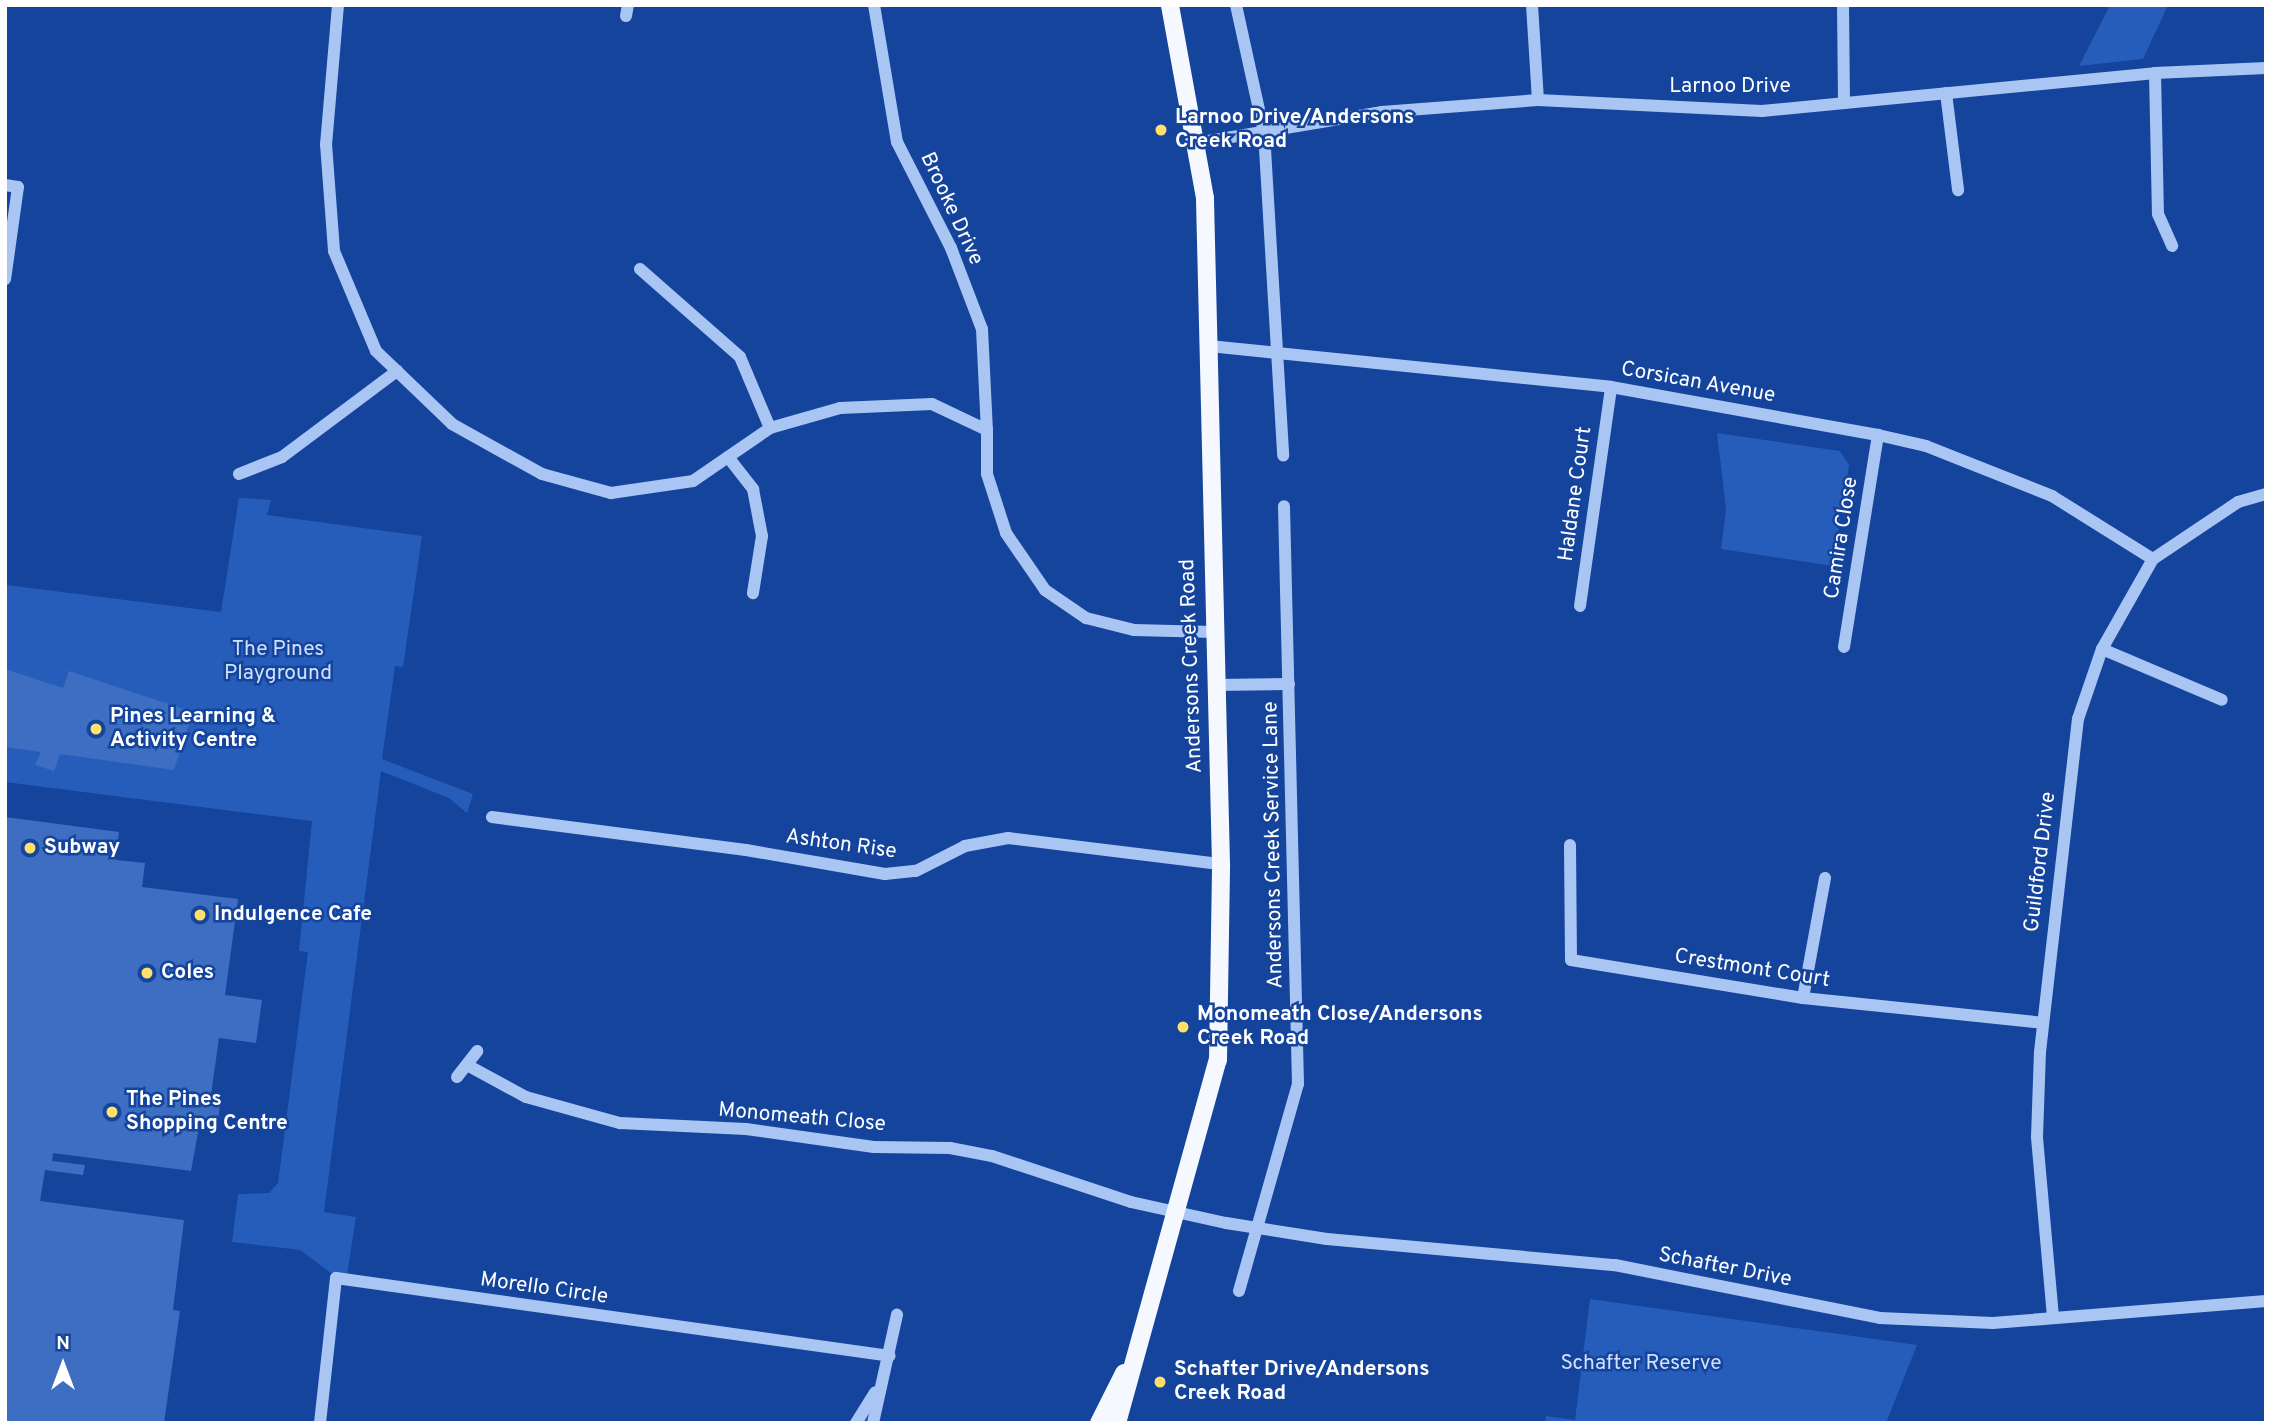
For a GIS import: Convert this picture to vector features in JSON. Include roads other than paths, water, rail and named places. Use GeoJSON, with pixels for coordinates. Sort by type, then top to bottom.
{"type":"FeatureCollection","features":[{"type":"Feature","properties":{"kind":"main road","name":"Andersons Creek Road"},"geometry":{"type":"LineString","coordinates":[[1117,1423],[1149,1320],[1218,1060],[1221,864],[1214,685],[1205,198],[1170,5]]}},
{"type":"Feature","properties":{"kind":"main road","name":"Andersons Creek Road"},"geometry":{"type":"LineString","coordinates":[[1100,1423],[1149,1320]]}},
{"type":"Feature","properties":{"kind":"street"},"geometry":{"type":"LineString","coordinates":[[338,5],[326,144],[334,251],[376,351],[452,424],[542,474],[611,493],[693,481],[770,428],[841,408],[932,404],[987,430]]}},
{"type":"Feature","properties":{"kind":"street","name":"Brooke Drive"},"geometry":{"type":"LineString","coordinates":[[874,5],[897,142],[951,248],[982,329],[988,474],[1006,533],[1045,590],[1086,618],[1134,630],[1213,632]]}},
{"type":"Feature","properties":{"kind":"street"},"geometry":{"type":"LineString","coordinates":[[1236,5],[1264,132],[1283,455]]}},
{"type":"Feature","properties":{"kind":"street"},"geometry":{"type":"LineString","coordinates":[[1532,5],[1538,100]]}},
{"type":"Feature","properties":{"kind":"street"},"geometry":{"type":"LineString","coordinates":[[1843,5],[1844,103]]}},
{"type":"Feature","properties":{"kind":"street","name":"Larnoo Drive"},"geometry":{"type":"LineString","coordinates":[[1196,143],[1382,112],[1538,100],[1762,111],[2155,73],[2266,68]]}},
{"type":"Feature","properties":{"kind":"street"},"geometry":{"type":"LineString","coordinates":[[2155,73],[2158,214],[2172,246]]}},
{"type":"Feature","properties":{"kind":"street"},"geometry":{"type":"LineString","coordinates":[[1946,93],[1958,190]]}},
{"type":"Feature","properties":{"kind":"street"},"geometry":{"type":"LineString","coordinates":[[5,185],[18,187],[5,279]]}},
{"type":"Feature","properties":{"kind":"street"},"geometry":{"type":"LineString","coordinates":[[640,269],[740,357],[770,428]]}},
{"type":"Feature","properties":{"kind":"street","name":"Corsican Avenue"},"geometry":{"type":"LineString","coordinates":[[1209,346],[1611,387],[1878,435],[1926,446],[2052,496],[2153,559]]}},
{"type":"Feature","properties":{"kind":"street"},"geometry":{"type":"LineString","coordinates":[[239,474],[282,457],[397,371]]}},
{"type":"Feature","properties":{"kind":"street","name":"Haldane Court"},"geometry":{"type":"LineString","coordinates":[[1580,606],[1611,387]]}},
{"type":"Feature","properties":{"kind":"street","name":"Camira Close"},"geometry":{"type":"LineString","coordinates":[[1843,647],[1878,435]]}},
{"type":"Feature","properties":{"kind":"street"},"geometry":{"type":"LineString","coordinates":[[728,457],[753,489],[762,536],[753,593]]}},
{"type":"Feature","properties":{"kind":"street","name":"Guildford Drive"},"geometry":{"type":"LineString","coordinates":[[2053,1317],[2038,1137],[2043,1023],[2078,719],[2102,649],[2153,559],[2238,502],[2266,494]]}},
{"type":"Feature","properties":{"kind":"street","name":"Andersons Creek Service Lane"},"geometry":{"type":"LineString","coordinates":[[1239,1291],[1298,1084],[1284,506]]}},
{"type":"Feature","properties":{"kind":"street"},"geometry":{"type":"LineString","coordinates":[[2102,649],[2222,700]]}},
{"type":"Feature","properties":{"kind":"street","name":"Andersons Creek Service Lane"},"geometry":{"type":"LineString","coordinates":[[1214,685],[1289,684]]}},
{"type":"Feature","properties":{"kind":"street","name":"Ashton Rise"},"geometry":{"type":"LineString","coordinates":[[492,817],[746,850],[885,874],[916,871],[965,846],[1008,838],[1221,864]]}},
{"type":"Feature","properties":{"kind":"street","name":"Crestmont Court"},"geometry":{"type":"LineString","coordinates":[[1570,845],[1571,960],[1802,998],[2043,1023]]}},
{"type":"Feature","properties":{"kind":"street"},"geometry":{"type":"LineString","coordinates":[[1802,998],[1825,878]]}},
{"type":"Feature","properties":{"kind":"street"},"geometry":{"type":"LineString","coordinates":[[457,1077],[477,1051]]}},
{"type":"Feature","properties":{"kind":"street","name":"Monomeath Close"},"geometry":{"type":"LineString","coordinates":[[467,1065],[526,1097],[621,1123],[746,1129],[874,1147],[950,1148],[992,1156],[1178,1214]]}},
{"type":"Feature","properties":{"kind":"street","name":"Schafter Drive"},"geometry":{"type":"LineString","coordinates":[[1178,1214],[1327,1239],[1615,1265],[1880,1318],[1993,1323],[2266,1301]]}},
{"type":"Feature","properties":{"kind":"street","name":"Morello Circle"},"geometry":{"type":"LineString","coordinates":[[320,1423],[337,1278],[890,1356]]}},
{"type":"Feature","properties":{"kind":"street"},"geometry":{"type":"LineString","coordinates":[[873,1423],[897,1315]]}},
{"type":"Feature","properties":{"kind":"street"},"geometry":{"type":"LineString","coordinates":[[856,1423],[881,1383]]}},
{"type":"Feature","properties":{"kind":"place","name":"Larnoo Drive/Andersons Creek Road"},"geometry":{"type":"Point","coordinates":[1161,130]}},
{"type":"Feature","properties":{"kind":"place","name":"Pines Learning & Activity Centre"},"geometry":{"type":"Point","coordinates":[96,729]}},
{"type":"Feature","properties":{"kind":"place","name":"Subway"},"geometry":{"type":"Point","coordinates":[30,848]}},
{"type":"Feature","properties":{"kind":"place","name":"Indulgence Cafe"},"geometry":{"type":"Point","coordinates":[200,915]}},
{"type":"Feature","properties":{"kind":"place","name":"Coles"},"geometry":{"type":"Point","coordinates":[147,973]}},
{"type":"Feature","properties":{"kind":"place","name":"Monomeath Close/Andersons Creek Road"},"geometry":{"type":"Point","coordinates":[1183,1027]}},
{"type":"Feature","properties":{"kind":"place","name":"The Pines Shopping Centre"},"geometry":{"type":"Point","coordinates":[112,1112]}},
{"type":"Feature","properties":{"kind":"place","name":"Schafter Drive/Andersons Creek Road"},"geometry":{"type":"Point","coordinates":[1160,1382]}},
{"type":"Feature","properties":{"kind":"park label","name":"The Pines Playground"},"geometry":{"type":"Point","coordinates":[278,662]}},
{"type":"Feature","properties":{"kind":"park label","name":"Schafter Reserve"},"geometry":{"type":"Point","coordinates":[1641,1364]}}]}
